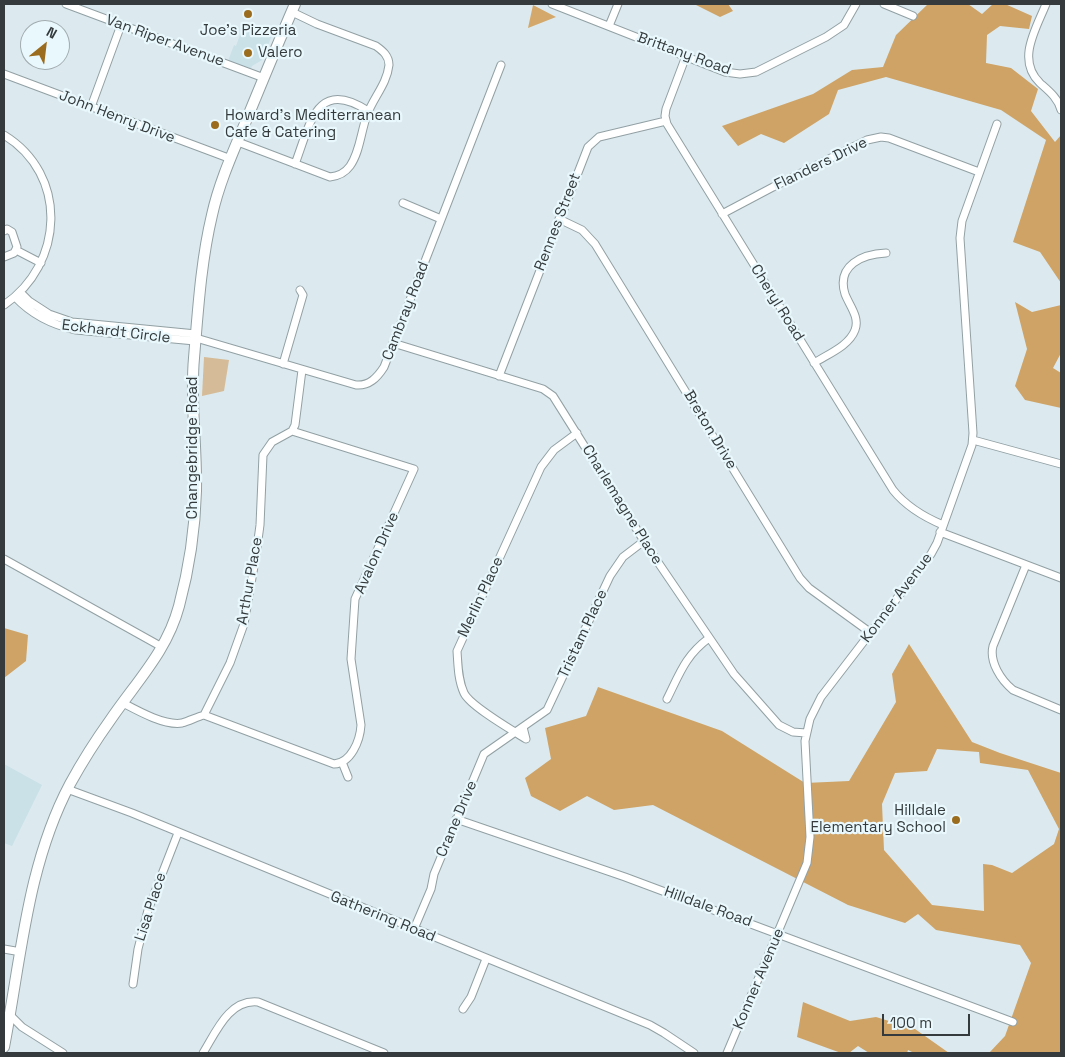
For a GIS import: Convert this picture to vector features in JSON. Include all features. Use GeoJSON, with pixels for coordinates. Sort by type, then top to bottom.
{"type":"FeatureCollection","features":[{"type":"Feature","properties":{"kind":"main road","name":"Changebridge Road"},"geometry":{"type":"LineString","coordinates":[[4,1047],[33,890],[42,851],[51,825],[67,789],[89,751],[151,666],[162,647],[172,626],[180,601],[194,516],[196,467],[193,380],[203,259],[212,214],[231,159],[293,8]]}},
{"type":"Feature","properties":{"kind":"street","name":"Van Riper Avenue"},"geometry":{"type":"LineString","coordinates":[[66,4],[264,78]]}},
{"type":"Feature","properties":{"kind":"street","name":"Brittany Road"},"geometry":{"type":"LineString","coordinates":[[552,4],[732,74],[756,72],[838,30],[849,19],[856,4]]}},
{"type":"Feature","properties":{"kind":"street"},"geometry":{"type":"LineString","coordinates":[[609,26],[618,4]]}},
{"type":"Feature","properties":{"kind":"street"},"geometry":{"type":"LineString","coordinates":[[884,4],[912,16]]}},
{"type":"Feature","properties":{"kind":"street"},"geometry":{"type":"LineString","coordinates":[[1046,4],[1028,52],[1028,63],[1033,75],[1055,97],[1061,110]]}},
{"type":"Feature","properties":{"kind":"street"},"geometry":{"type":"LineString","coordinates":[[238,142],[330,177],[342,174],[352,163],[368,111],[387,74],[388,61],[385,54],[376,46],[317,24],[293,8]]}},
{"type":"Feature","properties":{"kind":"street"},"geometry":{"type":"LineString","coordinates":[[91,106],[121,25]]}},
{"type":"Feature","properties":{"kind":"street"},"geometry":{"type":"LineString","coordinates":[[666,120],[666,109],[686,56]]}},
{"type":"Feature","properties":{"kind":"street","name":"Cambray Road"},"geometry":{"type":"LineString","coordinates":[[196,338],[356,385],[368,384],[380,374],[478,129],[501,65]]}},
{"type":"Feature","properties":{"kind":"street","name":"John Henry Drive"},"geometry":{"type":"LineString","coordinates":[[4,74],[231,159]]}},
{"type":"Feature","properties":{"kind":"street"},"geometry":{"type":"LineString","coordinates":[[295,164],[314,117],[324,103],[335,100],[343,101],[358,105],[368,111]]}},
{"type":"Feature","properties":{"kind":"street","name":"Cheryl Road"},"geometry":{"type":"LineString","coordinates":[[666,120],[893,490],[901,499],[941,529],[1061,578]]}},
{"type":"Feature","properties":{"kind":"street","name":"Rennes Street"},"geometry":{"type":"LineString","coordinates":[[498,376],[585,153],[591,143],[599,137],[666,120]]}},
{"type":"Feature","properties":{"kind":"street","name":"Konner Avenue"},"geometry":{"type":"LineString","coordinates":[[727,1053],[803,874],[809,852],[810,837],[804,741],[810,719],[821,697],[931,554],[973,440],[960,238],[963,213],[998,124]]}},
{"type":"Feature","properties":{"kind":"street"},"geometry":{"type":"LineString","coordinates":[[4,135],[26,153],[46,187],[51,226],[48,244],[41,263],[18,295],[4,305]]}},
{"type":"Feature","properties":{"kind":"street","name":"Flanders Drive"},"geometry":{"type":"LineString","coordinates":[[722,214],[843,151],[875,138],[889,138],[979,172]]}},
{"type":"Feature","properties":{"kind":"street"},"geometry":{"type":"LineString","coordinates":[[403,203],[441,219]]}},
{"type":"Feature","properties":{"kind":"street","name":"Breton Drive"},"geometry":{"type":"LineString","coordinates":[[559,219],[575,226],[591,238],[800,578],[809,588],[871,634]]}},
{"type":"Feature","properties":{"kind":"street"},"geometry":{"type":"LineString","coordinates":[[4,230],[7,229],[12,232],[17,247],[14,253],[4,257]]}},
{"type":"Feature","properties":{"kind":"street"},"geometry":{"type":"LineString","coordinates":[[16,250],[41,263]]}},
{"type":"Feature","properties":{"kind":"street"},"geometry":{"type":"LineString","coordinates":[[814,363],[846,343],[855,331],[856,318],[843,286],[847,270],[860,258],[872,254],[886,253]]}},
{"type":"Feature","properties":{"kind":"street"},"geometry":{"type":"LineString","coordinates":[[283,364],[303,295],[300,290]]}},
{"type":"Feature","properties":{"kind":"street","name":"Eckhardt Circle"},"geometry":{"type":"LineString","coordinates":[[18,295],[56,317],[72,322],[196,338]]}},
{"type":"Feature","properties":{"kind":"street","name":"Charlemagne Place"},"geometry":{"type":"LineString","coordinates":[[393,343],[543,390],[553,396],[644,541],[734,674],[779,724],[793,732],[806,733]]}},
{"type":"Feature","properties":{"kind":"street"},"geometry":{"type":"LineString","coordinates":[[292,432],[297,417],[302,370]]}},
{"type":"Feature","properties":{"kind":"street","name":"Arthur Place"},"geometry":{"type":"LineString","coordinates":[[204,715],[230,664],[244,624],[262,509],[263,455],[272,442],[292,432]]}},
{"type":"Feature","properties":{"kind":"street","name":"Avalon Drive"},"geometry":{"type":"LineString","coordinates":[[292,432],[414,469],[356,597],[352,659],[361,733],[348,758],[342,762]]}},
{"type":"Feature","properties":{"kind":"street","name":"Merlin Place"},"geometry":{"type":"LineString","coordinates":[[515,732],[474,705],[466,697],[458,674],[458,651],[541,467],[557,447],[577,433]]}},
{"type":"Feature","properties":{"kind":"street"},"geometry":{"type":"LineString","coordinates":[[973,440],[1061,464]]}},
{"type":"Feature","properties":{"kind":"street","name":"Tristam Place"},"geometry":{"type":"LineString","coordinates":[[523,727],[547,710],[615,568],[623,557],[644,541]]}},
{"type":"Feature","properties":{"kind":"street"},"geometry":{"type":"LineString","coordinates":[[4,558],[162,647]]}},
{"type":"Feature","properties":{"kind":"street"},"geometry":{"type":"LineString","coordinates":[[1026,565],[993,646],[992,659],[1006,685],[1012,690],[1061,710]]}},
{"type":"Feature","properties":{"kind":"street"},"geometry":{"type":"LineString","coordinates":[[667,699],[687,659],[697,647],[709,638]]}},
{"type":"Feature","properties":{"kind":"street"},"geometry":{"type":"LineString","coordinates":[[123,703],[138,711],[169,722],[181,723],[204,715],[330,764],[342,762],[348,777]]}},
{"type":"Feature","properties":{"kind":"street"},"geometry":{"type":"LineString","coordinates":[[515,732],[526,739],[523,727]]}},
{"type":"Feature","properties":{"kind":"street","name":"Crane Drive"},"geometry":{"type":"LineString","coordinates":[[414,929],[431,889],[434,874],[456,819],[484,754],[523,727]]}},
{"type":"Feature","properties":{"kind":"street","name":"Gathering Road"},"geometry":{"type":"LineString","coordinates":[[67,789],[650,1025],[694,1053]]}},
{"type":"Feature","properties":{"kind":"street","name":"Hilldale Road"},"geometry":{"type":"LineString","coordinates":[[456,819],[778,933],[1013,1022]]}},
{"type":"Feature","properties":{"kind":"street","name":"Lisa Place"},"geometry":{"type":"LineString","coordinates":[[133,984],[138,949],[145,920],[178,833]]}},
{"type":"Feature","properties":{"kind":"street"},"geometry":{"type":"LineString","coordinates":[[4,949],[21,952]]}},
{"type":"Feature","properties":{"kind":"street"},"geometry":{"type":"LineString","coordinates":[[463,1008],[471,997],[486,959]]}},
{"type":"Feature","properties":{"kind":"street"},"geometry":{"type":"LineString","coordinates":[[203,1053],[231,1011],[242,1003],[250,1001],[258,1002],[384,1053]]}},
{"type":"Feature","properties":{"kind":"street"},"geometry":{"type":"LineString","coordinates":[[10,1015],[22,1027],[63,1053]]}},
{"type":"Feature","properties":{"kind":"shaded area"},"geometry":{"type":"Polygon","coordinates":[[[694,4],[728,4],[733,11],[720,17],[694,4]]]}},
{"type":"Feature","properties":{"kind":"shaded area"},"geometry":{"type":"Polygon","coordinates":[[[928,4],[968,4],[982,14],[993,4],[1005,4],[1032,16],[1029,29],[1000,26],[987,35],[986,63],[1011,68],[1038,89],[1031,111],[1055,142],[1061,135],[1061,283],[1040,252],[1013,242],[1046,140],[1001,110],[886,77],[838,90],[829,114],[784,143],[761,134],[738,146],[722,126],[813,94],[852,70],[883,67],[896,35],[928,4]]]}},
{"type":"Feature","properties":{"kind":"shaded area"},"geometry":{"type":"Polygon","coordinates":[[[533,5],[556,17],[528,28],[533,5]]]}},
{"type":"Feature","properties":{"kind":"shaded area","name":"Valero"},"geometry":{"type":"Polygon","coordinates":[[[244,24],[272,35],[262,60],[252,66],[251,69],[228,61],[244,24]]]}},
{"type":"Feature","properties":{"kind":"shaded area"},"geometry":{"type":"Polygon","coordinates":[[[1015,302],[1032,312],[1061,305],[1061,353],[1053,368],[1061,373],[1061,408],[1025,400],[1015,386],[1027,349],[1015,302]]]}},
{"type":"Feature","properties":{"kind":"shaded area"},"geometry":{"type":"Polygon","coordinates":[[[204,357],[229,360],[224,391],[202,396],[204,357]]]}},
{"type":"Feature","properties":{"kind":"shaded area"},"geometry":{"type":"Polygon","coordinates":[[[4,628],[28,635],[26,661],[4,678],[4,628]]]}},
{"type":"Feature","properties":{"kind":"shaded area"},"geometry":{"type":"Polygon","coordinates":[[[909,644],[972,742],[1061,773],[1061,1053],[989,1053],[1005,1036],[1031,963],[1020,945],[936,930],[918,914],[905,923],[848,905],[653,805],[614,810],[587,796],[560,811],[531,796],[525,778],[551,759],[545,728],[586,716],[598,687],[722,731],[805,783],[849,781],[896,702],[892,674],[909,644]],[[937,749],[927,771],[895,773],[882,804],[884,850],[932,905],[984,911],[983,864],[992,865],[1012,873],[1054,844],[1059,829],[1028,770],[980,763],[979,752],[937,749]]]}},
{"type":"Feature","properties":{"kind":"shaded area"},"geometry":{"type":"Polygon","coordinates":[[[4,764],[42,785],[12,846],[4,843],[4,764]]]}},
{"type":"Feature","properties":{"kind":"shaded area"},"geometry":{"type":"Polygon","coordinates":[[[803,1002],[850,1021],[876,1017],[915,1029],[949,1053],[914,1053],[908,1050],[907,1053],[869,1053],[858,1046],[849,1053],[841,1053],[797,1037],[803,1002]]]}},
{"type":"Feature","properties":{"kind":"place","name":"Joe's Pizzeria"},"geometry":{"type":"Point","coordinates":[248,14]}},
{"type":"Feature","properties":{"kind":"place","name":"Valero"},"geometry":{"type":"Point","coordinates":[248,53]}},
{"type":"Feature","properties":{"kind":"place","name":"Howard's Mediterranean Cafe & Catering"},"geometry":{"type":"Point","coordinates":[215,125]}},
{"type":"Feature","properties":{"kind":"place","name":"Hilldale Elementary School"},"geometry":{"type":"Point","coordinates":[956,820]}}]}
